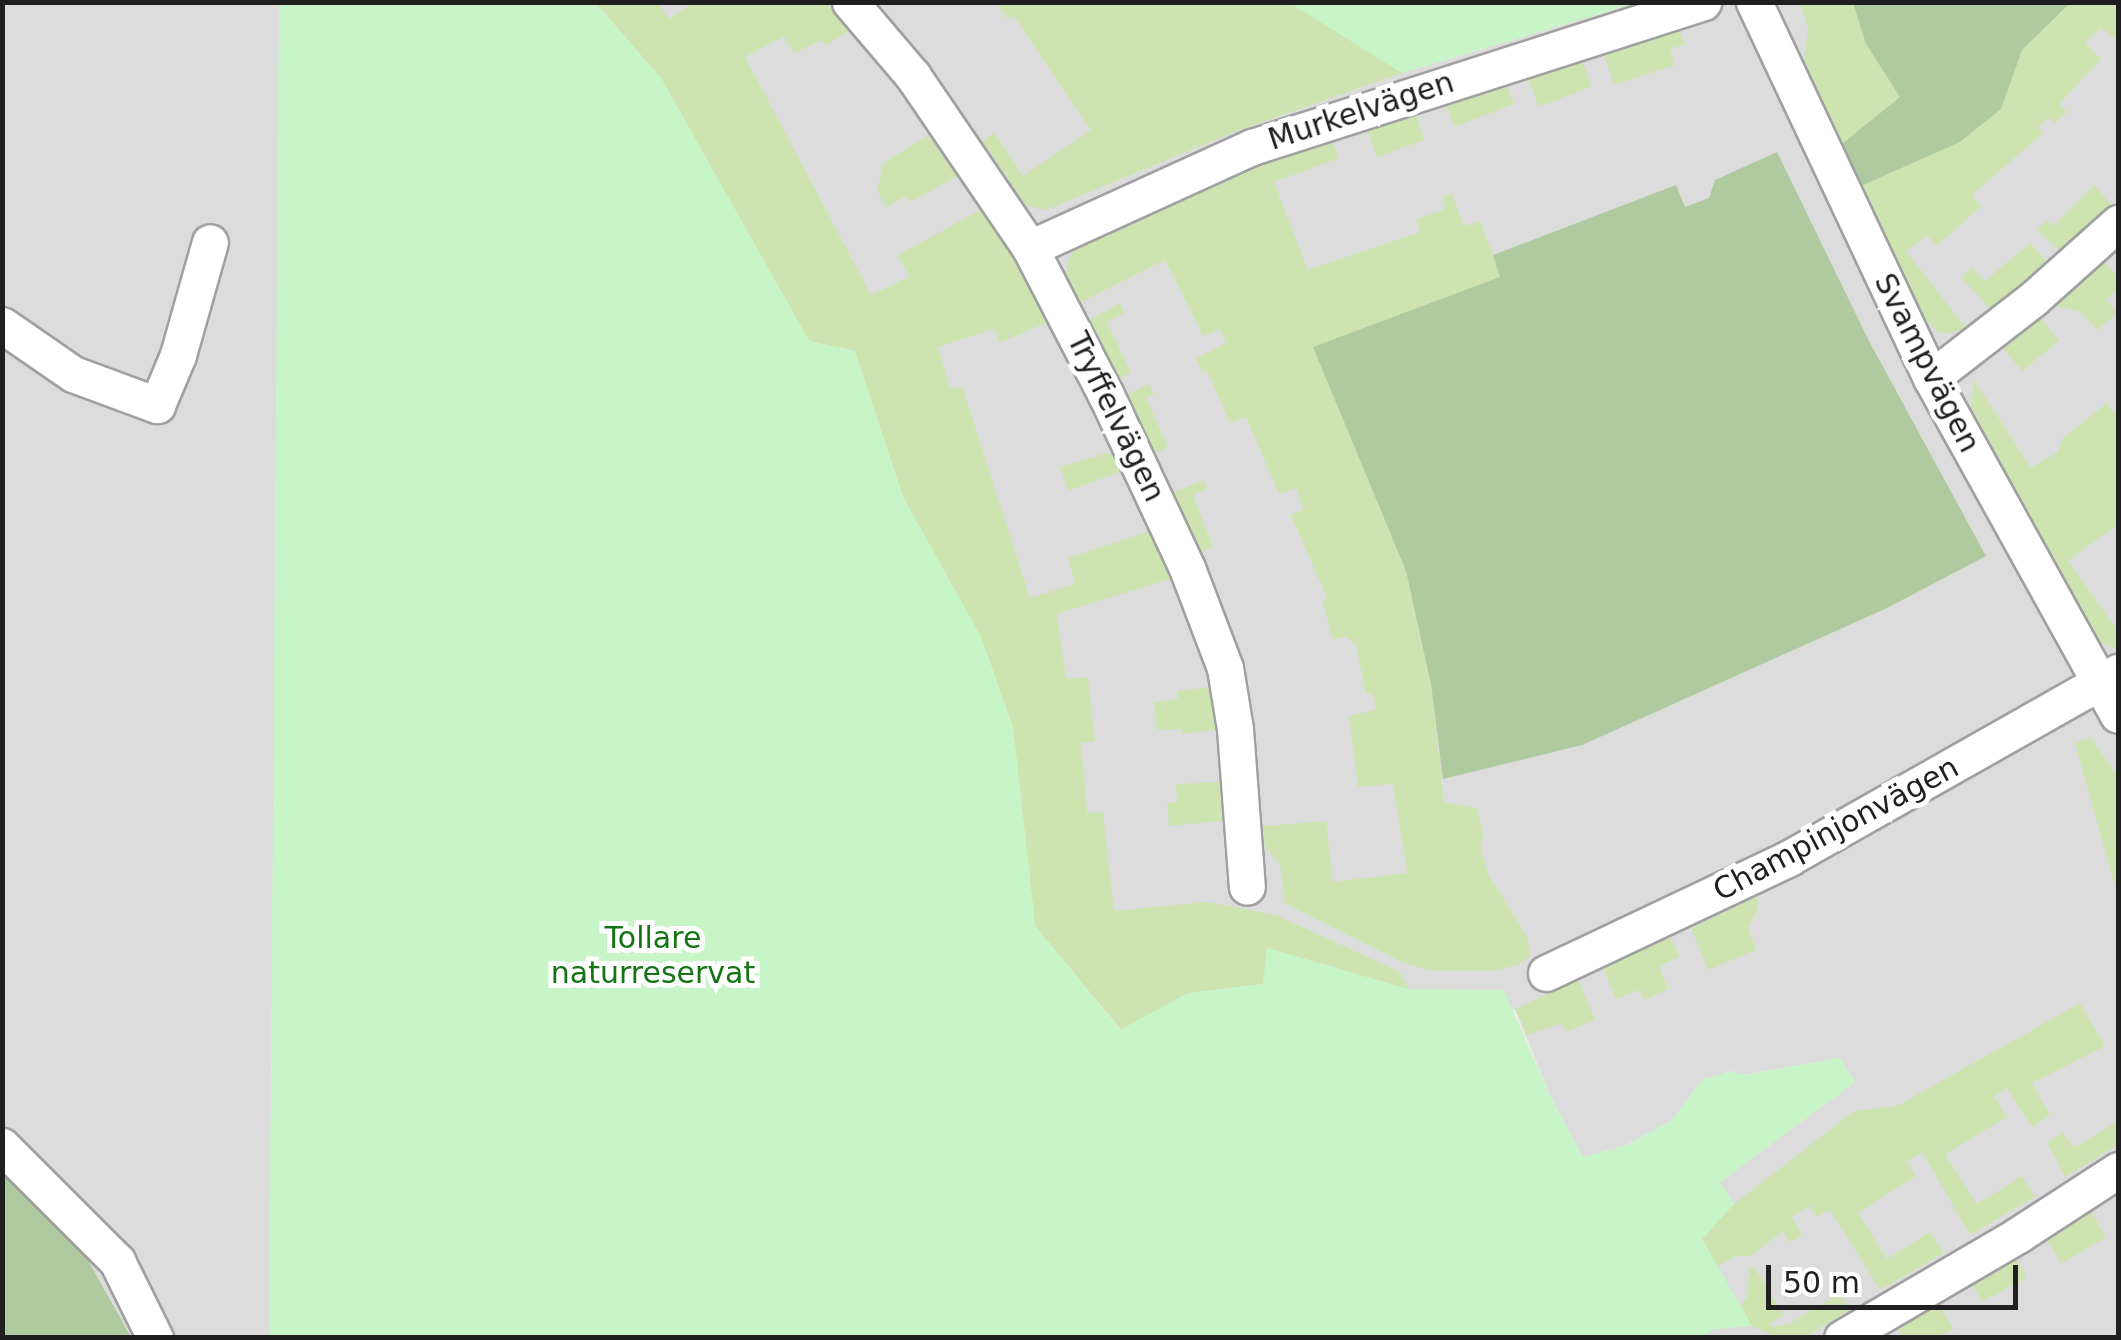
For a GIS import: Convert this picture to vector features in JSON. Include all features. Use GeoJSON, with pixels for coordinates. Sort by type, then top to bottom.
{"type":"FeatureCollection","features":[{"type":"Feature","properties":{"kind":"street","name":"Tryffelvägen"},"geometry":{"type":"LineString","coordinates":[[850,2],[913,76],[1030,248],[1136,456],[1219,644],[1235,728],[1247,887]]}},
{"type":"Feature","properties":{"kind":"street","name":"Murkelvägen"},"geometry":{"type":"LineString","coordinates":[[1030,248],[1252,147],[1703,2]]}},
{"type":"Feature","properties":{"kind":"street","name":"Svampvägen"},"geometry":{"type":"LineString","coordinates":[[1754,2],[1932,378],[2108,678],[2118,715]]}},
{"type":"Feature","properties":{"kind":"street"},"geometry":{"type":"LineString","coordinates":[[1932,378],[2034,298],[2118,222]]}},
{"type":"Feature","properties":{"kind":"street"},"geometry":{"type":"LineString","coordinates":[[2,325],[73,374],[157,405],[178,355],[210,242]]}},
{"type":"Feature","properties":{"kind":"street","name":"Champinjonvägen"},"geometry":{"type":"LineString","coordinates":[[1546,973],[1773,866],[2108,678]]}},
{"type":"Feature","properties":{"kind":"street"},"geometry":{"type":"LineString","coordinates":[[2,1146],[116,1261],[156,1338]]}},
{"type":"Feature","properties":{"kind":"street"},"geometry":{"type":"LineString","coordinates":[[1842,1338],[2118,1170]]}},
{"type":"Feature","properties":{"kind":"shaded area"},"geometry":{"type":"Polygon","coordinates":[[[3,3],[279,3],[279,1338],[3,1338],[3,3]]]}},
{"type":"Feature","properties":{"kind":"shaded area"},"geometry":{"type":"Polygon","coordinates":[[[595,3],[1290,3],[1402,73],[1636,3],[2118,3],[2118,1337],[1702,1337],[1713,1329],[1702,1239],[1720,1182],[1855,1082],[1839,1058],[1743,1075],[1731,1071],[1703,1080],[1671,1121],[1624,1146],[1583,1157],[1551,1098],[1515,1009],[1121,1030],[981,637],[903,497],[855,351],[782,293],[661,78],[595,3]]]}},
{"type":"Feature","properties":{"kind":"green space","name":"Tollare naturreservat"},"geometry":{"type":"Polygon","coordinates":[[[279,3],[595,3],[661,78],[809,341],[855,351],[903,497],[981,637],[1013,728],[1035,926],[1120,1030],[1188,993],[1263,984],[1267,948],[1408,989],[1504,990],[1551,1098],[1583,1157],[1624,1146],[1671,1121],[1702,1080],[1731,1071],[1744,1075],[1839,1058],[1855,1082],[1720,1182],[1734,1204],[1702,1239],[1752,1326],[1713,1329],[1702,1338],[269,1337],[279,3]]]}},
{"type":"Feature","properties":{"kind":"green space"},"geometry":{"type":"Polygon","coordinates":[[[596,3],[658,3],[669,19],[694,3],[825,3],[850,31],[826,45],[822,40],[794,53],[784,36],[745,57],[871,295],[909,277],[898,255],[982,209],[1051,321],[999,343],[994,329],[938,347],[950,389],[962,386],[1030,598],[1075,584],[1068,558],[1153,530],[1173,578],[1057,614],[1066,679],[1088,677],[1095,741],[1081,743],[1087,813],[1103,812],[1114,911],[1206,902],[1276,915],[1400,972],[1408,989],[1268,948],[1263,984],[1188,993],[1121,1030],[1035,926],[1013,728],[981,637],[903,497],[855,351],[809,341],[661,78],[596,3]]]}},
{"type":"Feature","properties":{"kind":"green space"},"geometry":{"type":"Polygon","coordinates":[[[997,3],[1292,3],[1402,73],[1234,132],[1046,210],[1022,204],[982,142],[994,132],[1023,176],[1091,130],[1014,16],[1007,19],[997,3]]]}},
{"type":"Feature","properties":{"kind":"green space"},"geometry":{"type":"Polygon","coordinates":[[[1290,3],[1636,3],[1402,73],[1290,3]]]}},
{"type":"Feature","properties":{"kind":"green space"},"geometry":{"type":"Polygon","coordinates":[[[1800,3],[1853,3],[1866,44],[1900,97],[1838,147],[1803,68],[1808,29],[1800,3]]]}},
{"type":"Feature","properties":{"kind":"green space"},"geometry":{"type":"Polygon","coordinates":[[[1853,3],[2070,3],[2022,50],[2001,109],[1960,142],[1861,186],[1838,147],[1900,97],[1866,44],[1853,3]]]}},
{"type":"Feature","properties":{"kind":"green space"},"geometry":{"type":"Polygon","coordinates":[[[2070,3],[2118,3],[2118,41],[2100,28],[2085,43],[2101,59],[2059,104],[2067,112],[2054,123],[2048,117],[2038,128],[2043,133],[1972,195],[1981,206],[1946,238],[1936,246],[1927,235],[1906,251],[1966,328],[1949,334],[1938,332],[1927,322],[1861,186],[1960,142],[2000,109],[2022,50],[2070,3]]]}},
{"type":"Feature","properties":{"kind":"green space"},"geometry":{"type":"Polygon","coordinates":[[[1675,18],[1685,44],[1670,49],[1675,65],[1614,85],[1600,44],[1675,18]]]}},
{"type":"Feature","properties":{"kind":"green space"},"geometry":{"type":"Polygon","coordinates":[[[1578,50],[1592,86],[1539,107],[1525,70],[1578,50]]]}},
{"type":"Feature","properties":{"kind":"green space"},"geometry":{"type":"Polygon","coordinates":[[[1503,75],[1514,104],[1454,127],[1443,98],[1503,75]]]}},
{"type":"Feature","properties":{"kind":"green space"},"geometry":{"type":"Polygon","coordinates":[[[1412,105],[1425,140],[1377,157],[1364,122],[1412,105]]]}},
{"type":"Feature","properties":{"kind":"green space"},"geometry":{"type":"Polygon","coordinates":[[[1328,131],[1339,158],[1274,182],[1308,270],[1420,232],[1416,219],[1446,209],[1442,197],[1452,194],[1464,226],[1480,221],[1501,277],[1314,348],[1406,571],[1431,684],[1444,802],[1477,808],[1483,832],[1481,850],[1489,876],[1528,938],[1530,956],[1518,965],[1492,971],[1433,971],[1404,963],[1285,903],[1280,864],[1265,847],[1262,826],[1326,821],[1333,882],[1407,873],[1393,784],[1358,787],[1349,716],[1376,710],[1373,693],[1366,694],[1356,646],[1347,637],[1333,639],[1322,601],[1327,598],[1291,515],[1303,509],[1296,488],[1279,494],[1246,417],[1230,423],[1207,371],[1202,372],[1196,358],[1226,343],[1220,329],[1203,336],[1165,260],[1079,303],[1066,276],[1068,259],[1084,239],[1328,131]]]}},
{"type":"Feature","properties":{"kind":"green space"},"geometry":{"type":"Polygon","coordinates":[[[931,134],[958,176],[911,202],[906,196],[886,207],[877,191],[883,163],[931,134]]]}},
{"type":"Feature","properties":{"kind":"green space"},"geometry":{"type":"Polygon","coordinates":[[[1777,152],[1869,341],[1986,556],[1887,608],[1582,745],[1443,779],[1431,684],[1406,571],[1313,347],[1500,277],[1493,255],[1676,185],[1685,207],[1709,198],[1715,180],[1777,152]]]}},
{"type":"Feature","properties":{"kind":"green space"},"geometry":{"type":"Polygon","coordinates":[[[2094,185],[2111,204],[2060,252],[2037,229],[2047,220],[2053,226],[2094,185]]]}},
{"type":"Feature","properties":{"kind":"green space"},"geometry":{"type":"Polygon","coordinates":[[[2030,243],[2048,263],[1991,310],[1961,277],[1971,267],[1985,281],[2030,243]]]}},
{"type":"Feature","properties":{"kind":"green space"},"geometry":{"type":"Polygon","coordinates":[[[2103,260],[2118,278],[2118,289],[2106,300],[2117,313],[2097,330],[2081,312],[2052,305],[2103,260]]]}},
{"type":"Feature","properties":{"kind":"green space"},"geometry":{"type":"Polygon","coordinates":[[[1120,303],[1125,313],[1107,322],[1131,373],[1117,379],[1089,320],[1120,303]]]}},
{"type":"Feature","properties":{"kind":"green space"},"geometry":{"type":"Polygon","coordinates":[[[2039,316],[2059,341],[2022,371],[2002,346],[2039,316]]]}},
{"type":"Feature","properties":{"kind":"green space"},"geometry":{"type":"Polygon","coordinates":[[[1974,380],[2031,468],[2058,452],[2062,439],[2107,403],[2118,417],[2118,524],[2068,561],[2118,631],[2118,649],[2099,642],[2039,538],[1971,406],[1974,380]]]}},
{"type":"Feature","properties":{"kind":"green space"},"geometry":{"type":"Polygon","coordinates":[[[1149,384],[1154,394],[1146,398],[1168,447],[1153,455],[1127,394],[1149,384]]]}},
{"type":"Feature","properties":{"kind":"green space"},"geometry":{"type":"Polygon","coordinates":[[[1114,451],[1122,471],[1068,491],[1060,467],[1114,451]]]}},
{"type":"Feature","properties":{"kind":"green space"},"geometry":{"type":"Polygon","coordinates":[[[1204,480],[1207,489],[1193,495],[1213,547],[1198,553],[1172,493],[1204,480]]]}},
{"type":"Feature","properties":{"kind":"green space"},"geometry":{"type":"Polygon","coordinates":[[[1210,687],[1216,730],[1182,734],[1181,729],[1157,730],[1154,702],[1178,699],[1178,691],[1210,687]]]}},
{"type":"Feature","properties":{"kind":"green space"},"geometry":{"type":"Polygon","coordinates":[[[2091,738],[2118,777],[2118,898],[2075,743],[2091,738]]]}},
{"type":"Feature","properties":{"kind":"green space"},"geometry":{"type":"Polygon","coordinates":[[[1221,782],[1221,821],[1169,826],[1167,803],[1177,802],[1176,784],[1221,782]]]}},
{"type":"Feature","properties":{"kind":"green space"},"geometry":{"type":"Polygon","coordinates":[[[1757,896],[1758,909],[1748,927],[1756,950],[1708,970],[1691,928],[1757,896]]]}},
{"type":"Feature","properties":{"kind":"green space"},"geometry":{"type":"Polygon","coordinates":[[[1670,936],[1679,957],[1659,966],[1668,989],[1643,1000],[1639,990],[1616,999],[1602,965],[1670,936]]]}},
{"type":"Feature","properties":{"kind":"green space"},"geometry":{"type":"Polygon","coordinates":[[[1578,979],[1595,1020],[1566,1032],[1562,1023],[1527,1035],[1515,1009],[1578,979]]]}},
{"type":"Feature","properties":{"kind":"green space"},"geometry":{"type":"Polygon","coordinates":[[[2080,1003],[2105,1046],[2032,1083],[2050,1115],[2032,1127],[2007,1088],[1994,1096],[2007,1117],[1945,1154],[1977,1204],[2022,1176],[2035,1197],[1970,1235],[1922,1152],[1907,1161],[1916,1176],[1858,1213],[1887,1259],[1930,1232],[1944,1253],[1880,1290],[1830,1210],[1816,1217],[1810,1206],[1792,1216],[1802,1236],[1789,1242],[1783,1231],[1751,1256],[1736,1256],[1717,1266],[1702,1239],[1734,1204],[1854,1111],[1897,1106],[2080,1003]]]}},
{"type":"Feature","properties":{"kind":"green space"},"geometry":{"type":"Polygon","coordinates":[[[2118,1121],[2118,1144],[2065,1177],[2047,1142],[2063,1132],[2074,1148],[2118,1121]]]}},
{"type":"Feature","properties":{"kind":"green space"},"geometry":{"type":"Polygon","coordinates":[[[2,1165],[76,1239],[131,1337],[3,1337],[2,1165]]]}},
{"type":"Feature","properties":{"kind":"green space"},"geometry":{"type":"Polygon","coordinates":[[[2089,1208],[2106,1237],[2061,1263],[2044,1234],[2089,1208]]]}},
{"type":"Feature","properties":{"kind":"green space"},"geometry":{"type":"Polygon","coordinates":[[[2014,1254],[2027,1278],[1982,1302],[1969,1278],[2014,1254]]]}},
{"type":"Feature","properties":{"kind":"green space"},"geometry":{"type":"Polygon","coordinates":[[[1749,1268],[1755,1268],[1784,1315],[1771,1322],[1772,1327],[1789,1324],[1839,1294],[1850,1310],[1804,1337],[1780,1338],[1752,1326],[1741,1306],[1748,1295],[1749,1268]]]}},
{"type":"Feature","properties":{"kind":"green space"},"geometry":{"type":"Polygon","coordinates":[[[1938,1302],[1953,1329],[1937,1337],[1903,1337],[1896,1325],[1938,1302]]]}}]}
